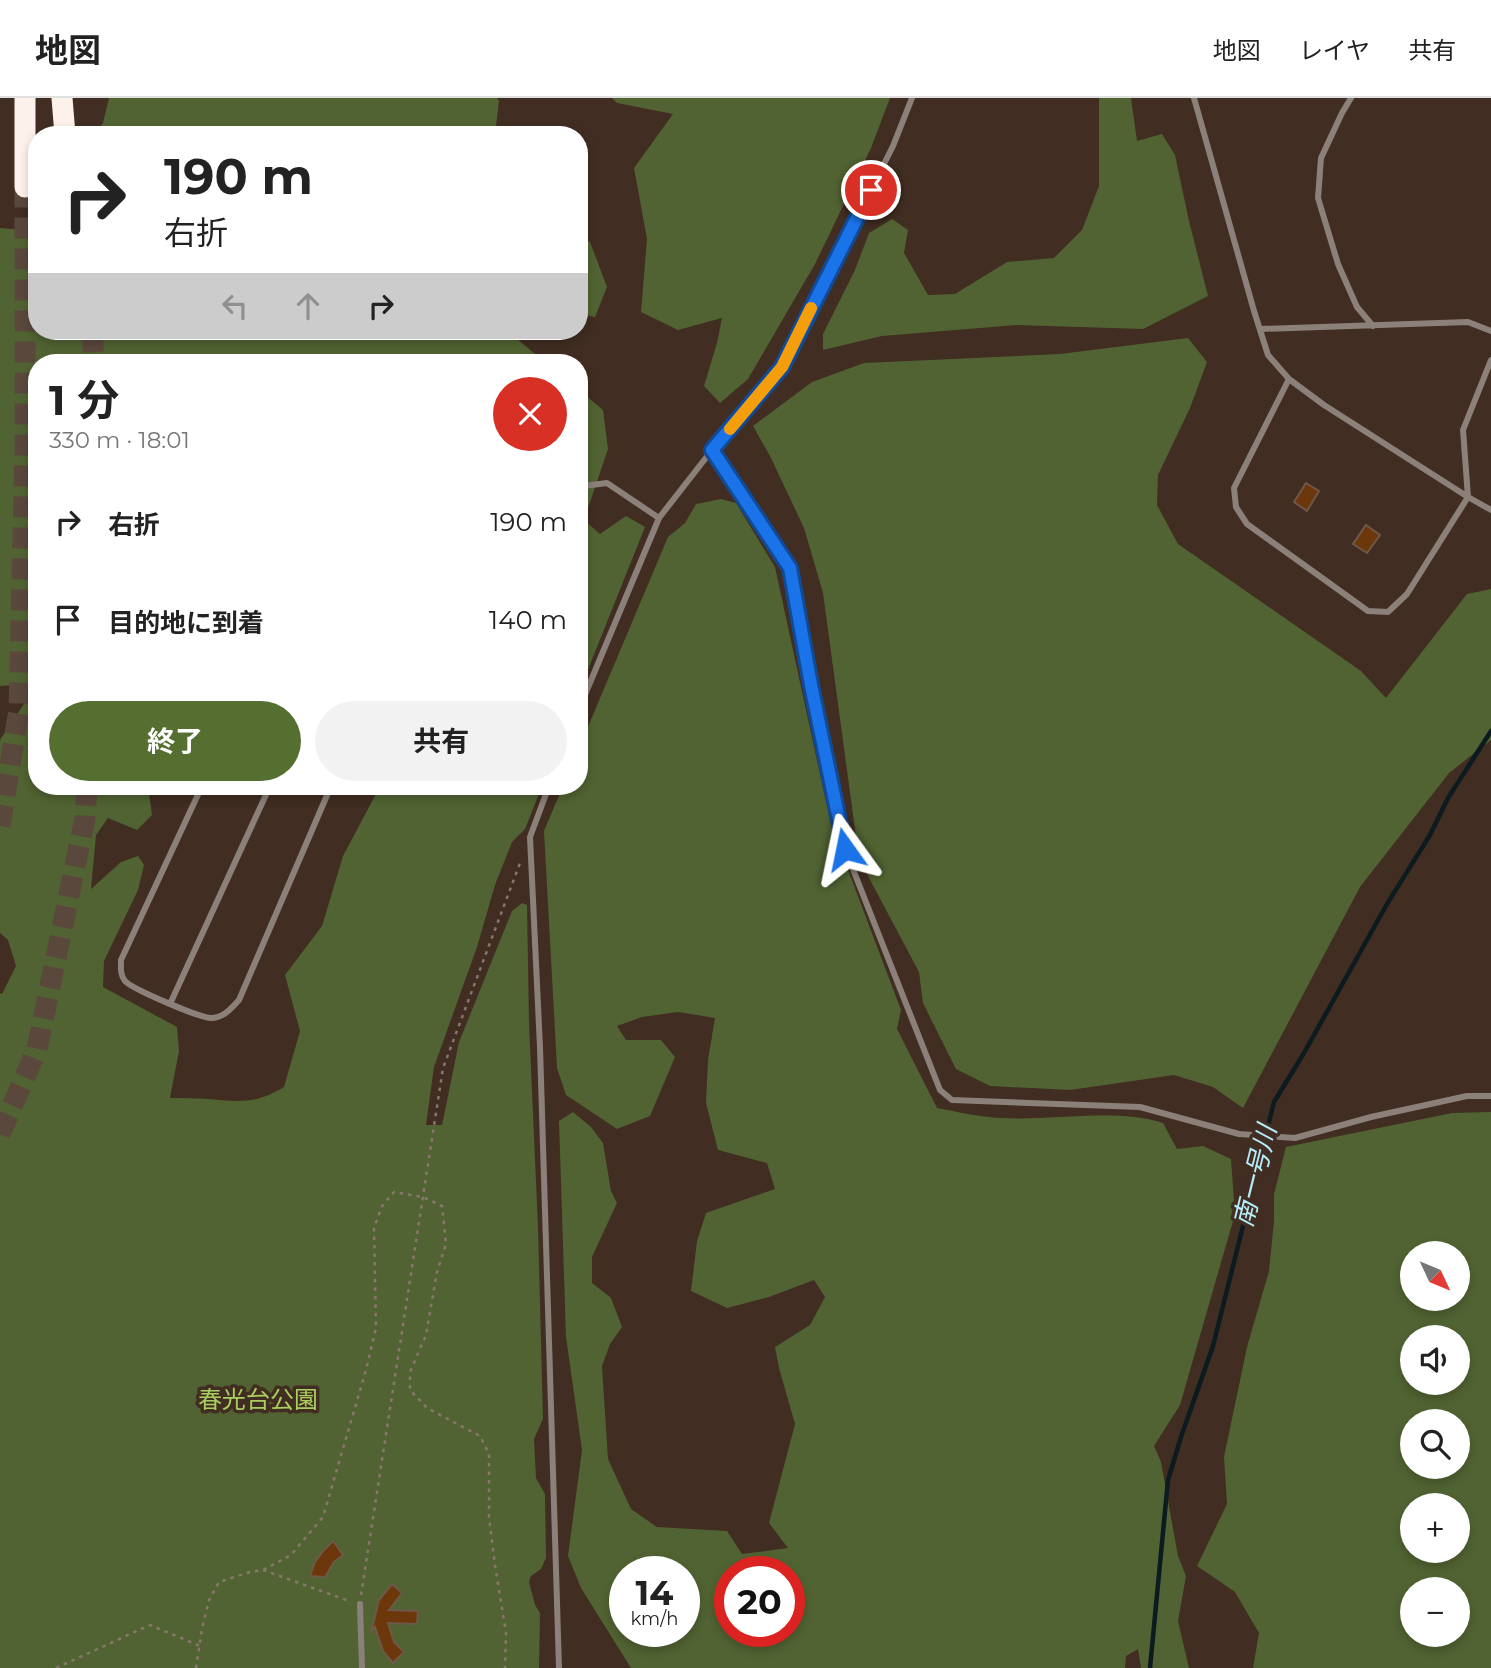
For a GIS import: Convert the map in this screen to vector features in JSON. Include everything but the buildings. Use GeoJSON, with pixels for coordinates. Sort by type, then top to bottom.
{"type":"FeatureCollection","features":[{"type":"Feature","properties":{"kind":"highway"},"geometry":{"type":"LineString","coordinates":[[25,98],[26,187]]}},
{"type":"Feature","properties":{"kind":"highway"},"geometry":{"type":"LineString","coordinates":[[62,98],[64,126]]}},
{"type":"Feature","properties":{"kind":"lane"},"geometry":{"type":"LineString","coordinates":[[588,688],[659,518],[782,367],[893,146],[912,98]]}},
{"type":"Feature","properties":{"kind":"lane"},"geometry":{"type":"LineString","coordinates":[[1194,98],[1268,355],[1289,379],[1324,405],[1491,510]]}},
{"type":"Feature","properties":{"kind":"lane"},"geometry":{"type":"LineString","coordinates":[[1351,98],[1321,158],[1318,198],[1338,264],[1357,307],[1373,326]]}},
{"type":"Feature","properties":{"kind":"lane"},"geometry":{"type":"LineString","coordinates":[[1260,330],[1468,322],[1491,331]]}},
{"type":"Feature","properties":{"kind":"lane"},"geometry":{"type":"LineString","coordinates":[[1289,379],[1234,488],[1236,507],[1247,524],[1368,611],[1388,612],[1407,594],[1468,497],[1463,430],[1491,360]]}},
{"type":"Feature","properties":{"kind":"lane"},"geometry":{"type":"LineString","coordinates":[[712,450],[790,568],[845,849],[940,1090],[952,1100],[1140,1107],[1239,1134],[1296,1139],[1382,1115],[1467,1096],[1491,1096]]}},
{"type":"Feature","properties":{"kind":"lane"},"geometry":{"type":"LineString","coordinates":[[588,485],[607,483],[659,518]]}},
{"type":"Feature","properties":{"kind":"lane"},"geometry":{"type":"LineString","coordinates":[[198,795],[121,960],[121,974],[127,984],[210,1019],[226,1014],[239,1000],[327,795]]}},
{"type":"Feature","properties":{"kind":"lane"},"geometry":{"type":"LineString","coordinates":[[170,1004],[266,795]]}},
{"type":"Feature","properties":{"kind":"lane"},"geometry":{"type":"LineString","coordinates":[[546,795],[530,837],[540,1046],[559,1668]]}},
{"type":"Feature","properties":{"kind":"lane"},"geometry":{"type":"LineString","coordinates":[[360,1604],[362,1668]]}},
{"type":"Feature","properties":{"kind":"path"},"geometry":{"type":"LineString","coordinates":[[263,1570],[360,1604],[443,1068],[520,863]]}},
{"type":"Feature","properties":{"kind":"path"},"geometry":{"type":"LineString","coordinates":[[196,1668],[209,1600],[219,1582],[263,1570],[291,1555],[323,1517],[376,1328],[374,1228],[382,1206],[394,1192],[422,1197],[442,1206],[446,1244],[437,1272],[426,1335],[410,1372],[410,1390],[428,1408],[480,1436],[489,1454],[489,1517],[506,1633],[505,1668]]}},
{"type":"Feature","properties":{"kind":"path"},"geometry":{"type":"LineString","coordinates":[[56,1668],[150,1625],[200,1646]]}},
{"type":"Feature","properties":{"kind":"green space"},"geometry":{"type":"Polygon","coordinates":[[[109,98],[497,98],[499,101],[496,126],[100,126],[109,98]]]}},
{"type":"Feature","properties":{"kind":"green space"},"geometry":{"type":"Polygon","coordinates":[[[612,98],[890,98],[871,148],[815,264],[748,379],[720,403],[704,386],[722,318],[678,330],[641,312],[647,239],[634,168],[673,114],[617,103],[612,98]]]}},
{"type":"Feature","properties":{"kind":"green space"},"geometry":{"type":"Polygon","coordinates":[[[1099,98],[1131,98],[1137,141],[1162,134],[1175,155],[1208,296],[1143,329],[1017,325],[882,336],[823,350],[823,334],[855,270],[869,233],[892,219],[908,230],[904,253],[928,295],[955,294],[1007,262],[1054,258],[1082,230],[1099,186],[1099,98]]]}},
{"type":"Feature","properties":{"kind":"green space"},"geometry":{"type":"Polygon","coordinates":[[[0,228],[28,230],[28,340],[518,340],[535,354],[28,354],[28,684],[0,686],[0,228]]]}},
{"type":"Feature","properties":{"kind":"green space"},"geometry":{"type":"Polygon","coordinates":[[[588,241],[607,287],[595,317],[588,316],[588,241]]]}},
{"type":"Feature","properties":{"kind":"green space"},"geometry":{"type":"Polygon","coordinates":[[[1188,338],[1207,362],[1190,408],[1158,475],[1157,505],[1178,544],[1361,671],[1386,698],[1467,594],[1491,589],[1491,740],[1449,773],[1360,887],[1243,1108],[1213,1087],[1174,1075],[1070,1090],[990,1086],[956,1069],[923,1003],[919,972],[859,859],[823,593],[804,528],[753,426],[812,382],[864,363],[1060,354],[1188,338]]]}},
{"type":"Feature","properties":{"kind":"green space"},"geometry":{"type":"Polygon","coordinates":[[[588,398],[603,410],[608,449],[588,508],[588,398]]]}},
{"type":"Feature","properties":{"kind":"green space"},"geometry":{"type":"Polygon","coordinates":[[[721,499],[736,503],[775,567],[831,825],[901,1010],[897,1029],[937,1108],[1001,1118],[1125,1116],[1145,1119],[1163,1123],[1177,1149],[1203,1146],[1231,1159],[1235,1214],[1180,1405],[1154,1446],[1161,1462],[1178,1556],[1186,1576],[1178,1621],[1189,1668],[1141,1668],[1138,1649],[1126,1656],[1125,1668],[631,1668],[618,1647],[700,1647],[700,1556],[609,1556],[609,1633],[581,1588],[568,1556],[582,1450],[566,1337],[559,1121],[573,1112],[591,1127],[603,1143],[611,1191],[617,1203],[592,1257],[592,1283],[611,1298],[622,1327],[610,1344],[602,1366],[608,1459],[631,1509],[657,1527],[727,1531],[742,1554],[788,1548],[769,1523],[795,1424],[775,1347],[810,1325],[825,1297],[814,1280],[769,1297],[727,1308],[691,1291],[697,1241],[706,1213],[775,1189],[767,1163],[718,1150],[706,1103],[708,1060],[715,1018],[678,1012],[642,1017],[617,1026],[626,1040],[661,1040],[675,1057],[650,1116],[617,1129],[566,1095],[557,1068],[544,831],[559,795],[588,795],[588,727],[668,537],[685,523],[696,504],[721,499]]]}},
{"type":"Feature","properties":{"kind":"green space"},"geometry":{"type":"Polygon","coordinates":[[[626,516],[645,527],[588,670],[588,524],[600,534],[626,516]]]}},
{"type":"Feature","properties":{"kind":"green space","name":"春光台公園"},"geometry":{"type":"Polygon","coordinates":[[[28,698],[28,795],[149,795],[152,815],[137,830],[108,818],[96,835],[91,889],[121,862],[138,856],[144,865],[138,890],[104,961],[103,987],[177,1027],[179,1051],[170,1098],[248,1100],[284,1087],[300,1031],[285,975],[322,926],[343,856],[375,795],[538,795],[525,829],[512,842],[495,885],[477,947],[434,1067],[426,1125],[442,1125],[459,1042],[512,911],[522,903],[527,905],[543,1419],[534,1439],[536,1478],[545,1494],[546,1558],[541,1569],[531,1576],[529,1582],[540,1613],[539,1668],[0,1668],[0,993],[2,994],[16,966],[8,940],[0,933],[0,740],[28,698]]]}},
{"type":"Feature","properties":{"kind":"green space"},"geometry":{"type":"Polygon","coordinates":[[[1491,1112],[1491,1668],[1253,1668],[1259,1633],[1235,1592],[1197,1566],[1227,1504],[1224,1457],[1247,1347],[1269,1271],[1274,1194],[1286,1147],[1452,1113],[1491,1112]]]}},
{"type":"Feature","properties":{"kind":"waterway","name":"南一号川"},"geometry":{"type":"LineString","coordinates":[[1150,1668],[1168,1480],[1213,1346],[1274,1102],[1387,904],[1430,835],[1448,798],[1491,731]]}},
{"type":"Feature","properties":{"kind":"tunnel"},"geometry":{"type":"LineString","coordinates":[[0,826],[19,710],[25,450],[25,187]]}},
{"type":"Feature","properties":{"kind":"tunnel"},"geometry":{"type":"LineString","coordinates":[[93,340],[93,354]]}},
{"type":"Feature","properties":{"kind":"tunnel"},"geometry":{"type":"LineString","coordinates":[[0,1134],[37,1049],[85,818],[86,795]]}},
{"type":"Feature","properties":{"kind":"slow traffic"},"geometry":{"type":"LineString","coordinates":[[730,429],[782,367],[811,308]]}},
{"type":"Feature","properties":{"kind":"route"},"geometry":{"type":"LineString","coordinates":[[845,849],[790,568],[712,450],[782,367],[871,190]]}}]}
